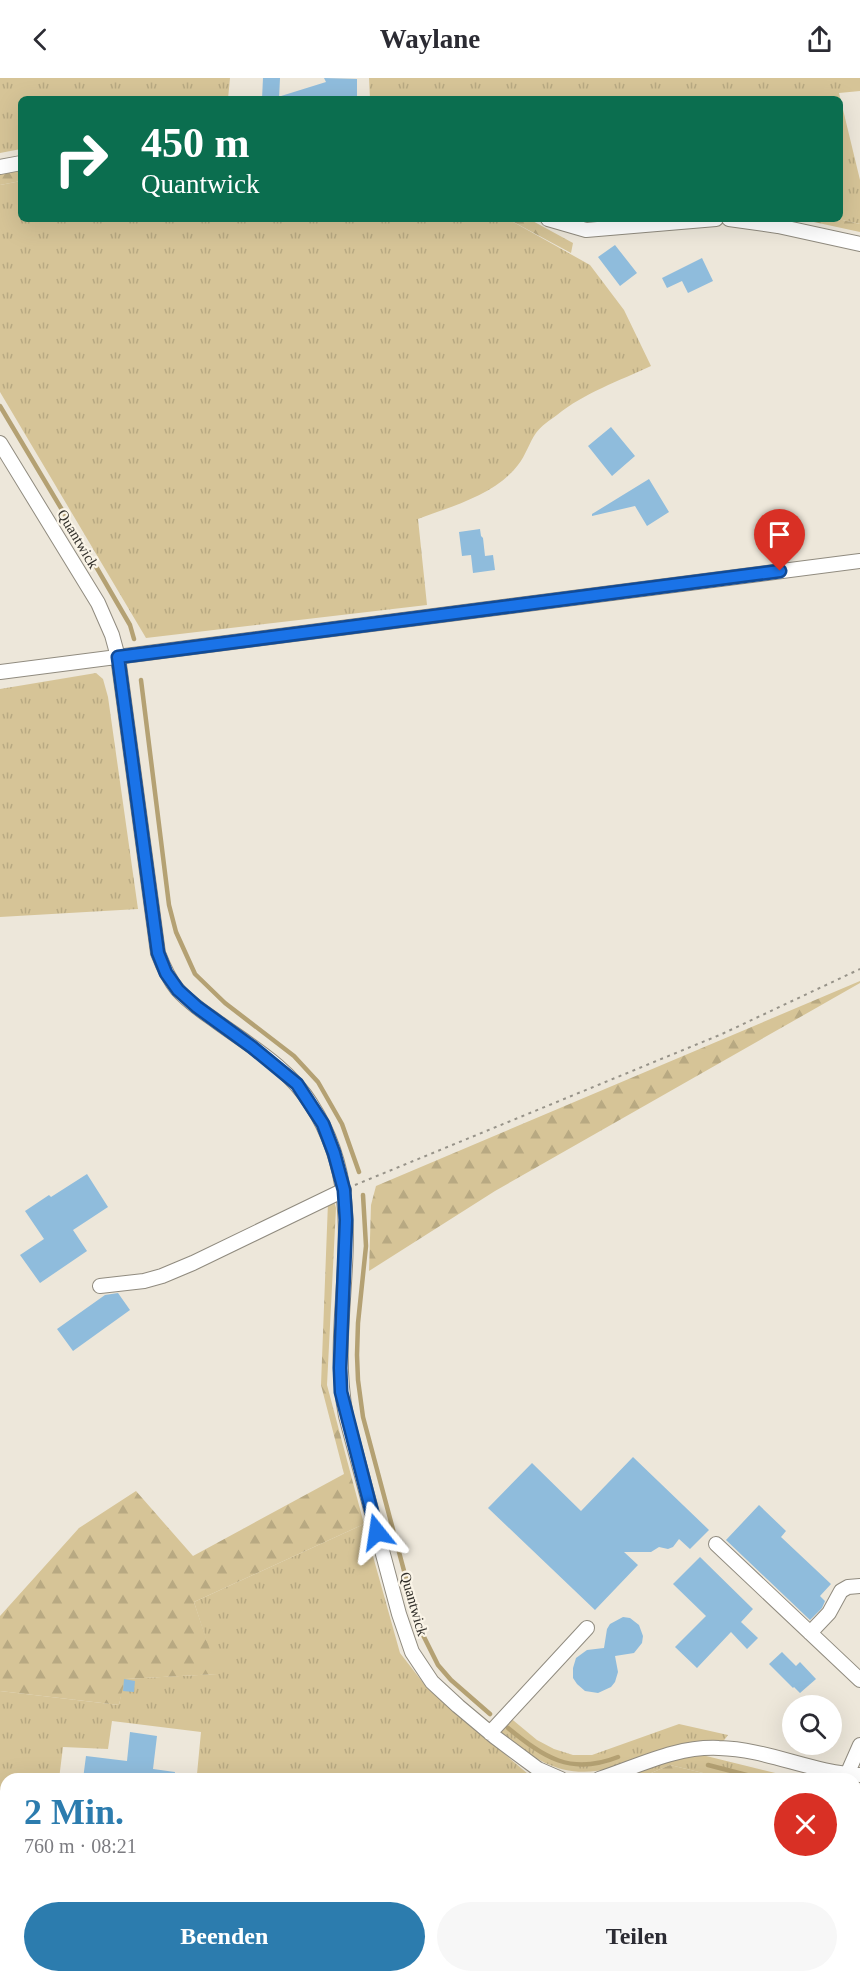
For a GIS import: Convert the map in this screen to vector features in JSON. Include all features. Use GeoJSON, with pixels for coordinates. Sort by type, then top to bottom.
{"type":"FeatureCollection","features":[{"type":"Feature","properties":{"kind":"street"},"geometry":{"type":"LineString","coordinates":[[0,167],[18,164]]}},
{"type":"Feature","properties":{"kind":"street"},"geometry":{"type":"LineString","coordinates":[[558,222],[586,230],[681,222]]}},
{"type":"Feature","properties":{"kind":"street"},"geometry":{"type":"LineString","coordinates":[[750,222],[860,244]]}},
{"type":"Feature","properties":{"kind":"street","name":"Quantwick"},"geometry":{"type":"LineString","coordinates":[[0,443],[98,603],[112,635],[118,657],[158,953],[166,973],[178,990],[197,1007],[252,1047],[297,1084],[323,1124],[334,1153],[344,1190],[346,1244],[340,1368],[341,1392],[399,1614],[412,1652],[432,1682],[489,1733],[538,1769],[547,1773]]}},
{"type":"Feature","properties":{"kind":"street"},"geometry":{"type":"LineString","coordinates":[[0,672],[860,561]]}},
{"type":"Feature","properties":{"kind":"street"},"geometry":{"type":"LineString","coordinates":[[100,1286],[144,1281],[162,1276],[344,1190]]}},
{"type":"Feature","properties":{"kind":"street"},"geometry":{"type":"LineString","coordinates":[[716,1544],[860,1680]]}},
{"type":"Feature","properties":{"kind":"street"},"geometry":{"type":"LineString","coordinates":[[810,1633],[829,1613],[841,1591],[849,1587],[860,1586]]}},
{"type":"Feature","properties":{"kind":"street"},"geometry":{"type":"LineString","coordinates":[[489,1733],[587,1628]]}},
{"type":"Feature","properties":{"kind":"street"},"geometry":{"type":"LineString","coordinates":[[852,1773],[860,1745]]}},
{"type":"Feature","properties":{"kind":"street"},"geometry":{"type":"LineString","coordinates":[[616,1773],[687,1749],[709,1748],[738,1749],[835,1773]]}},
{"type":"Feature","properties":{"kind":"path"},"geometry":{"type":"LineString","coordinates":[[344,1190],[722,1034],[860,969]]}},
{"type":"Feature","properties":{"kind":"green space"},"geometry":{"type":"Polygon","coordinates":[[[0,78],[230,78],[228,96],[18,96],[18,150],[0,153],[0,78]]]}},
{"type":"Feature","properties":{"kind":"green space"},"geometry":{"type":"Polygon","coordinates":[[[369,78],[860,78],[860,91],[839,93],[840,96],[370,96],[369,78]]]}},
{"type":"Feature","properties":{"kind":"green space"},"geometry":{"type":"Polygon","coordinates":[[[843,110],[860,180],[860,224],[843,220],[843,110]]]}},
{"type":"Feature","properties":{"kind":"green space"},"geometry":{"type":"Polygon","coordinates":[[[18,170],[18,182],[0,185],[0,174],[18,170]]]}},
{"type":"Feature","properties":{"kind":"green space"},"geometry":{"type":"Polygon","coordinates":[[[18,182],[18,222],[513,222],[590,265],[624,310],[651,366],[567,407],[540,428],[518,465],[485,492],[418,519],[427,605],[146,638],[0,392],[0,185],[18,182]]]}},
{"type":"Feature","properties":{"kind":"green space"},"geometry":{"type":"Polygon","coordinates":[[[843,220],[860,224],[860,232],[814,222],[843,222],[843,220]]]}},
{"type":"Feature","properties":{"kind":"green space"},"geometry":{"type":"Polygon","coordinates":[[[514,222],[534,222],[573,243],[571,253],[514,222]]]}},
{"type":"Feature","properties":{"kind":"green space"},"geometry":{"type":"Polygon","coordinates":[[[96,673],[103,679],[108,697],[138,909],[0,917],[0,689],[96,673]]]}},
{"type":"Feature","properties":{"kind":"green space"},"geometry":{"type":"Polygon","coordinates":[[[860,981],[495,1191],[369,1271],[371,1205],[376,1186],[860,981]]]}},
{"type":"Feature","properties":{"kind":"green space"},"geometry":{"type":"Polygon","coordinates":[[[334,1201],[336,1208],[327,1385],[364,1524],[194,1602],[218,1674],[125,1679],[119,1705],[0,1691],[0,1616],[79,1528],[136,1491],[193,1556],[344,1474],[321,1385],[328,1202],[334,1201]]]}},
{"type":"Feature","properties":{"kind":"green space"},"geometry":{"type":"Polygon","coordinates":[[[364,1524],[400,1653],[428,1689],[527,1773],[197,1773],[201,1732],[112,1721],[108,1749],[63,1747],[60,1773],[0,1773],[0,1691],[119,1705],[124,1679],[217,1674],[194,1602],[364,1524]]]}},
{"type":"Feature","properties":{"kind":"green space"},"geometry":{"type":"Polygon","coordinates":[[[508,1716],[537,1740],[573,1755],[592,1755],[679,1724],[728,1735],[722,1743],[647,1759],[634,1759],[612,1768],[580,1772],[566,1770],[540,1760],[502,1734],[501,1730],[508,1716]]]}},
{"type":"Feature","properties":{"kind":"green space"},"geometry":{"type":"Polygon","coordinates":[[[690,1752],[776,1773],[703,1773],[670,1765],[651,1773],[632,1773],[690,1752]]]}},
{"type":"Feature","properties":{"kind":"green space"},"geometry":{"type":"Polygon","coordinates":[[[670,1765],[703,1773],[651,1773],[670,1765]]]}},
{"type":"Feature","properties":{"kind":"building"},"geometry":{"type":"Polygon","coordinates":[[[263,78],[280,78],[279,96],[262,96],[263,78]]]}},
{"type":"Feature","properties":{"kind":"building"},"geometry":{"type":"Polygon","coordinates":[[[324,78],[357,79],[357,96],[281,96],[326,82],[324,78]]]}},
{"type":"Feature","properties":{"kind":"building"},"geometry":{"type":"Polygon","coordinates":[[[615,245],[637,273],[620,286],[598,257],[615,245]]]}},
{"type":"Feature","properties":{"kind":"building"},"geometry":{"type":"Polygon","coordinates":[[[702,258],[713,281],[688,293],[682,281],[667,288],[662,278],[702,258]]]}},
{"type":"Feature","properties":{"kind":"building"},"geometry":{"type":"Polygon","coordinates":[[[611,427],[635,456],[612,476],[588,446],[611,427]]]}},
{"type":"Feature","properties":{"kind":"building"},"geometry":{"type":"Polygon","coordinates":[[[649,479],[669,512],[647,526],[635,506],[592,516],[592,514],[649,479]]]}},
{"type":"Feature","properties":{"kind":"building"},"geometry":{"type":"Polygon","coordinates":[[[480,529],[485,556],[493,555],[495,570],[473,573],[471,555],[462,556],[459,532],[480,529]]]}},
{"type":"Feature","properties":{"kind":"building"},"geometry":{"type":"Polygon","coordinates":[[[87,1174],[108,1207],[73,1230],[87,1251],[40,1283],[20,1255],[44,1239],[25,1211],[87,1174]]]}},
{"type":"Feature","properties":{"kind":"building"},"geometry":{"type":"Polygon","coordinates":[[[118,1293],[130,1310],[73,1351],[57,1329],[105,1295],[118,1293]]]}},
{"type":"Feature","properties":{"kind":"building"},"geometry":{"type":"Polygon","coordinates":[[[633,1457],[709,1530],[690,1549],[679,1539],[673,1547],[668,1549],[659,1547],[651,1552],[624,1552],[638,1565],[595,1610],[488,1508],[532,1463],[581,1511],[633,1457]]]}},
{"type":"Feature","properties":{"kind":"building"},"geometry":{"type":"Polygon","coordinates":[[[759,1505],[786,1531],[781,1537],[831,1584],[820,1596],[825,1601],[822,1608],[810,1620],[726,1540],[759,1505]]]}},
{"type":"Feature","properties":{"kind":"building"},"geometry":{"type":"Polygon","coordinates":[[[700,1557],[753,1609],[741,1622],[758,1638],[747,1649],[731,1632],[697,1668],[675,1647],[706,1616],[673,1584],[700,1557]]]}},
{"type":"Feature","properties":{"kind":"building"},"geometry":{"type":"Polygon","coordinates":[[[623,1617],[630,1618],[639,1625],[643,1636],[642,1643],[634,1653],[615,1656],[618,1672],[611,1687],[598,1693],[585,1691],[573,1678],[576,1658],[587,1650],[604,1648],[610,1624],[623,1617]]]}},
{"type":"Feature","properties":{"kind":"building"},"geometry":{"type":"Polygon","coordinates":[[[782,1652],[796,1666],[800,1662],[816,1679],[800,1693],[769,1664],[782,1652]]]}},
{"type":"Feature","properties":{"kind":"building"},"geometry":{"type":"Polygon","coordinates":[[[124,1679],[135,1681],[134,1692],[123,1691],[124,1679]]]}},
{"type":"Feature","properties":{"kind":"building"},"geometry":{"type":"Polygon","coordinates":[[[130,1732],[157,1736],[153,1769],[175,1773],[84,1773],[86,1756],[127,1761],[130,1732]]]}},
{"type":"Feature","properties":{"kind":"waterway"},"geometry":{"type":"LineString","coordinates":[[0,406],[130,625],[134,639]]}},
{"type":"Feature","properties":{"kind":"waterway"},"geometry":{"type":"LineString","coordinates":[[141,680],[169,905],[176,932],[195,974],[225,1003],[294,1056],[318,1082],[342,1124],[359,1172]]}},
{"type":"Feature","properties":{"kind":"waterway"},"geometry":{"type":"LineString","coordinates":[[363,1195],[366,1246],[357,1355],[363,1417],[419,1627],[438,1665],[451,1680],[490,1714]]}},
{"type":"Feature","properties":{"kind":"waterway"},"geometry":{"type":"LineString","coordinates":[[508,1728],[546,1755],[572,1764],[586,1765],[618,1757]]}},
{"type":"Feature","properties":{"kind":"waterway"},"geometry":{"type":"LineString","coordinates":[[708,1765],[739,1773]]}},
{"type":"Feature","properties":{"kind":"route"},"geometry":{"type":"LineString","coordinates":[[377,1532],[341,1392],[346,1220],[344,1190],[334,1153],[323,1124],[297,1084],[252,1047],[197,1007],[178,990],[166,973],[158,953],[118,657],[780,571]]}}]}
